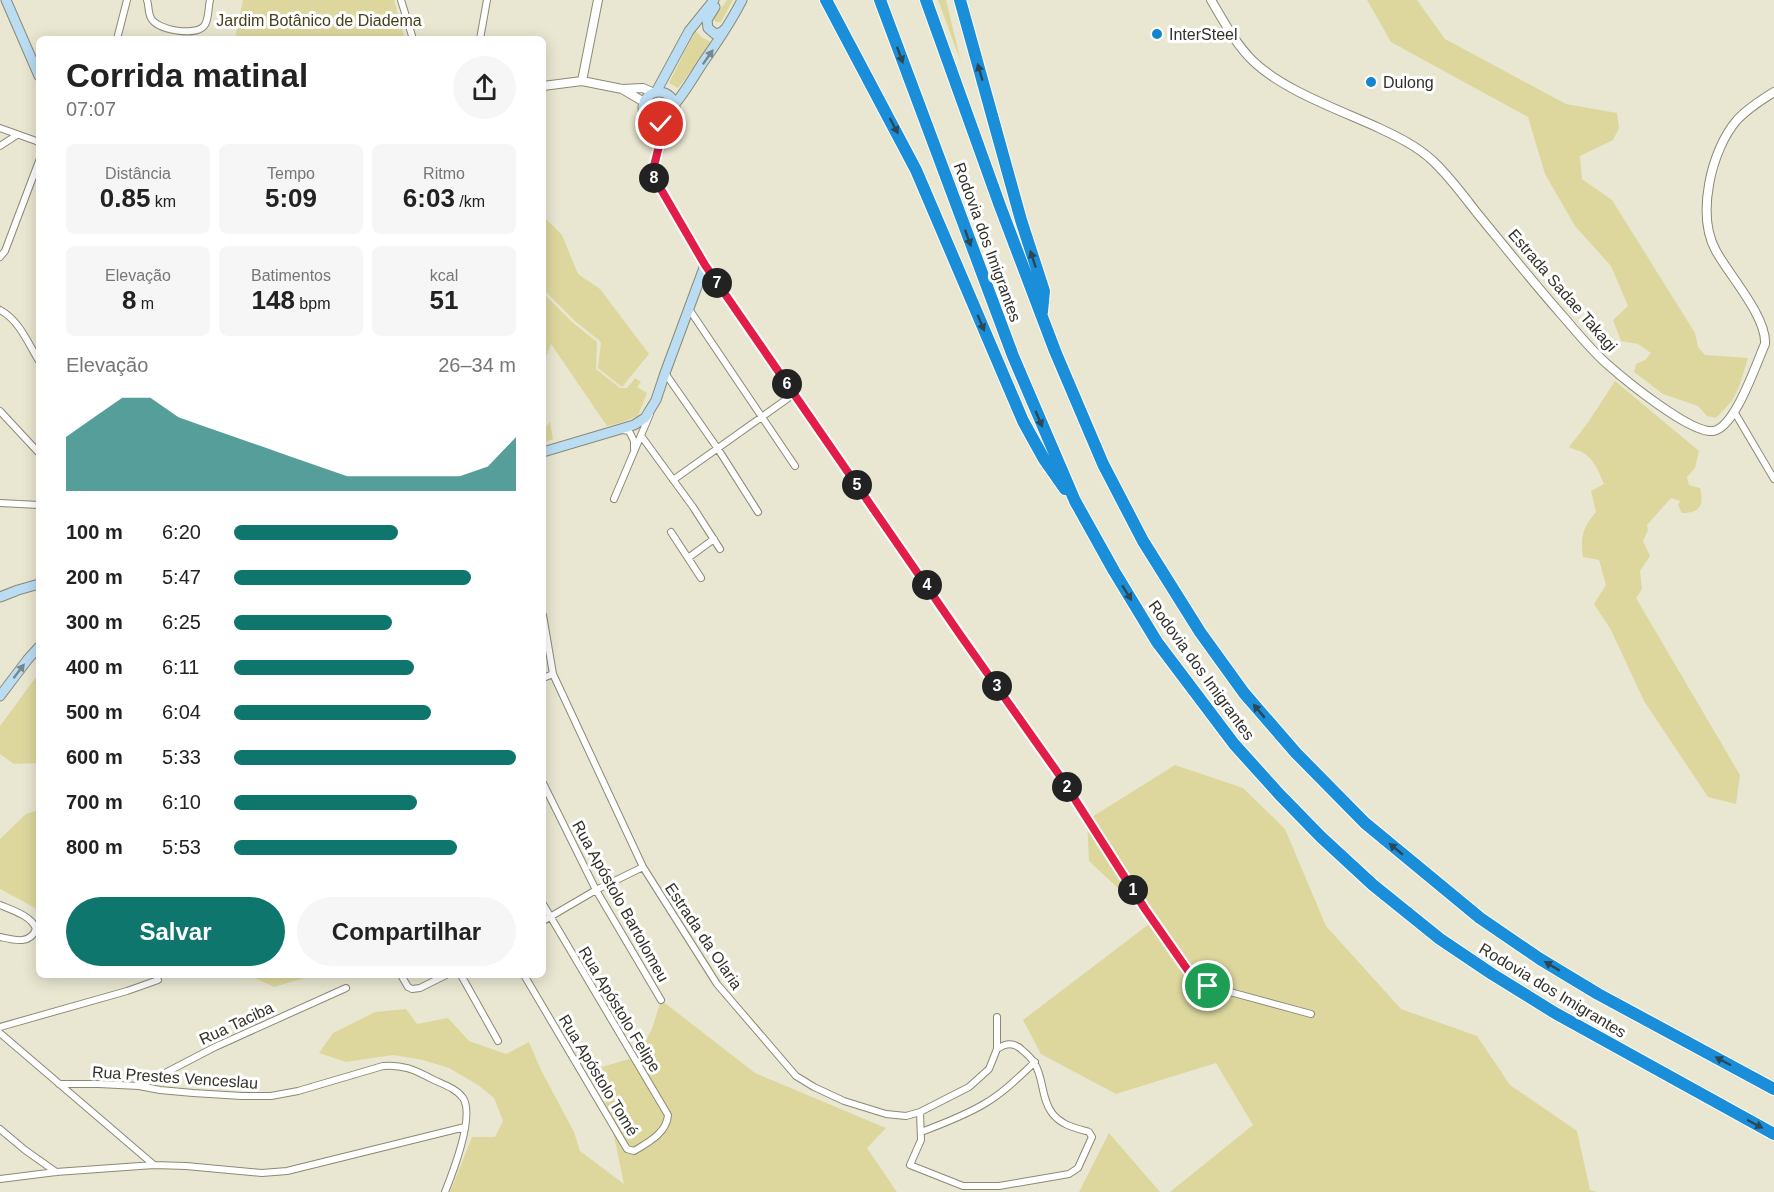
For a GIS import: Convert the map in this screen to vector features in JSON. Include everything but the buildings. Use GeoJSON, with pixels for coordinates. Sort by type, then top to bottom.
{"type":"FeatureCollection","features":[{"type":"Feature","properties":{"kind":"highway"},"geometry":{"type":"LineString","coordinates":[[826,0],[916,170],[1033,441],[1054,475],[1075,501]]}},
{"type":"Feature","properties":{"kind":"highway","name":"Rodovia dos Imigrantes"},"geometry":{"type":"LineString","coordinates":[[880,0],[1013,356],[1075,501],[1114,571],[1158,642],[1234,744],[1296,812],[1373,885],[1440,939],[1555,1013],[1774,1134]]}},
{"type":"Feature","properties":{"kind":"highway","name":"Rodovia dos Imigrantes"},"geometry":{"type":"LineString","coordinates":[[926,0],[1042,316],[1068,384],[1103,464],[1143,542],[1220,661],[1244,693],[1296,753],[1365,823],[1480,918],[1598,994],[1774,1089]]}},
{"type":"Feature","properties":{"kind":"highway"},"geometry":{"type":"LineString","coordinates":[[960,0],[1021,220],[1044,291],[1042,316]]}},
{"type":"Feature","properties":{"kind":"main road"},"geometry":{"type":"LineString","coordinates":[[6,0],[36,69]]}},
{"type":"Feature","properties":{"kind":"main road"},"geometry":{"type":"LineString","coordinates":[[667,122],[654,123],[645,117],[644,102],[654,92],[689,31],[714,0]]}},
{"type":"Feature","properties":{"kind":"main road"},"geometry":{"type":"LineString","coordinates":[[720,0],[707,20],[708,28],[715,34],[720,34],[731,24]]}},
{"type":"Feature","properties":{"kind":"main road"},"geometry":{"type":"LineString","coordinates":[[674,105],[687,91],[731,24],[742,0]]}},
{"type":"Feature","properties":{"kind":"main road"},"geometry":{"type":"LineString","coordinates":[[546,451],[622,430],[640,422],[652,408],[705,265],[655,179],[654,166],[660,142],[667,122],[673,116],[674,105],[667,94],[654,92]]}},
{"type":"Feature","properties":{"kind":"main road"},"geometry":{"type":"LineString","coordinates":[[654,123],[660,142]]}},
{"type":"Feature","properties":{"kind":"main road"},"geometry":{"type":"LineString","coordinates":[[0,597],[36,585]]}},
{"type":"Feature","properties":{"kind":"main road"},"geometry":{"type":"LineString","coordinates":[[0,696],[36,650]]}},
{"type":"Feature","properties":{"kind":"street"},"geometry":{"type":"LineString","coordinates":[[118,36],[127,0]]}},
{"type":"Feature","properties":{"kind":"street"},"geometry":{"type":"LineString","coordinates":[[147,0],[150,17],[159,27],[187,32],[198,30],[206,23],[210,0]]}},
{"type":"Feature","properties":{"kind":"street"},"geometry":{"type":"LineString","coordinates":[[401,0],[412,36]]}},
{"type":"Feature","properties":{"kind":"street"},"geometry":{"type":"LineString","coordinates":[[481,36],[487,0]]}},
{"type":"Feature","properties":{"kind":"street"},"geometry":{"type":"LineString","coordinates":[[582,81],[598,0]]}},
{"type":"Feature","properties":{"kind":"street","name":"Estrada Sadae Takagi"},"geometry":{"type":"LineString","coordinates":[[1210,0],[1241,47],[1267,72],[1294,89],[1414,146],[1434,161],[1594,352],[1623,377],[1672,413],[1693,426],[1711,431],[1727,423],[1735,413],[1765,344],[1765,339],[1752,307],[1715,249],[1707,224],[1707,199],[1717,158],[1730,129],[1748,110],[1774,92]]}},
{"type":"Feature","properties":{"kind":"street"},"geometry":{"type":"LineString","coordinates":[[546,86],[582,81],[622,89],[643,88],[654,92]]}},
{"type":"Feature","properties":{"kind":"street"},"geometry":{"type":"LineString","coordinates":[[622,89],[644,102]]}},
{"type":"Feature","properties":{"kind":"street"},"geometry":{"type":"LineString","coordinates":[[0,128],[36,141]]}},
{"type":"Feature","properties":{"kind":"street"},"geometry":{"type":"LineString","coordinates":[[0,146],[17,135]]}},
{"type":"Feature","properties":{"kind":"street"},"geometry":{"type":"LineString","coordinates":[[0,258],[5,251],[36,169]]}},
{"type":"Feature","properties":{"kind":"street"},"geometry":{"type":"LineString","coordinates":[[705,265],[1060,776],[1145,909],[1189,972],[1208,986],[1311,1014]]}},
{"type":"Feature","properties":{"kind":"street"},"geometry":{"type":"LineString","coordinates":[[689,309],[795,465]]}},
{"type":"Feature","properties":{"kind":"street"},"geometry":{"type":"LineString","coordinates":[[0,310],[12,317],[36,356]]}},
{"type":"Feature","properties":{"kind":"street"},"geometry":{"type":"LineString","coordinates":[[665,373],[758,512]]}},
{"type":"Feature","properties":{"kind":"street"},"geometry":{"type":"LineString","coordinates":[[672,480],[794,394]]}},
{"type":"Feature","properties":{"kind":"street"},"geometry":{"type":"LineString","coordinates":[[614,499],[642,437],[652,408]]}},
{"type":"Feature","properties":{"kind":"street"},"geometry":{"type":"LineString","coordinates":[[0,411],[36,450]]}},
{"type":"Feature","properties":{"kind":"street"},"geometry":{"type":"LineString","coordinates":[[1735,413],[1774,479]]}},
{"type":"Feature","properties":{"kind":"street"},"geometry":{"type":"LineString","coordinates":[[622,430],[629,431],[632,436],[634,452]]}},
{"type":"Feature","properties":{"kind":"street"},"geometry":{"type":"LineString","coordinates":[[642,437],[693,507],[720,549]]}},
{"type":"Feature","properties":{"kind":"street"},"geometry":{"type":"LineString","coordinates":[[0,503],[36,506]]}},
{"type":"Feature","properties":{"kind":"street"},"geometry":{"type":"LineString","coordinates":[[671,532],[701,578]]}},
{"type":"Feature","properties":{"kind":"street"},"geometry":{"type":"LineString","coordinates":[[688,558],[714,539]]}},
{"type":"Feature","properties":{"kind":"street","name":"Estrada da Olaria"},"geometry":{"type":"LineString","coordinates":[[546,633],[553,674],[643,867],[717,984],[796,1076],[844,1101],[885,1114],[906,1116],[920,1112],[969,1088],[989,1069],[997,1048],[997,1017]]}},
{"type":"Feature","properties":{"kind":"street"},"geometry":{"type":"LineString","coordinates":[[546,677],[553,674]]}},
{"type":"Feature","properties":{"kind":"street","name":"Rua Apóstolo Bartolomeu"},"geometry":{"type":"LineString","coordinates":[[546,789],[596,890],[661,1000]]}},
{"type":"Feature","properties":{"kind":"street"},"geometry":{"type":"LineString","coordinates":[[546,919],[596,890],[643,867]]}},
{"type":"Feature","properties":{"kind":"street"},"geometry":{"type":"LineString","coordinates":[[0,906],[33,922],[36,927],[36,933],[29,939],[0,938]]}},
{"type":"Feature","properties":{"kind":"street","name":"Rua Apóstolo Felipe"},"geometry":{"type":"LineString","coordinates":[[546,919],[668,1115],[664,1128]]}},
{"type":"Feature","properties":{"kind":"street"},"geometry":{"type":"LineString","coordinates":[[403,978],[412,989],[440,978]]}},
{"type":"Feature","properties":{"kind":"street"},"geometry":{"type":"LineString","coordinates":[[463,978],[498,1041]]}},
{"type":"Feature","properties":{"kind":"street","name":"Rua Apóstolo Tomé"},"geometry":{"type":"LineString","coordinates":[[526,978],[627,1149],[634,1151],[650,1142],[664,1128]]}},
{"type":"Feature","properties":{"kind":"street"},"geometry":{"type":"LineString","coordinates":[[0,1027],[158,980]]}},
{"type":"Feature","properties":{"kind":"street","name":"Rua Taciba"},"geometry":{"type":"LineString","coordinates":[[139,1086],[215,1047],[346,988]]}},
{"type":"Feature","properties":{"kind":"street"},"geometry":{"type":"LineString","coordinates":[[0,1033],[154,1165]]}},
{"type":"Feature","properties":{"kind":"street"},"geometry":{"type":"LineString","coordinates":[[920,1112],[921,1140],[910,1165],[963,1186],[999,1186],[1069,1174],[1078,1168],[1092,1137],[1089,1132],[1065,1125],[1053,1115],[1044,1099],[1041,1078],[1035,1062],[1018,1046],[1005,1044],[997,1048]]}},
{"type":"Feature","properties":{"kind":"street"},"geometry":{"type":"LineString","coordinates":[[921,1132],[957,1118],[985,1103],[1035,1062]]}},
{"type":"Feature","properties":{"kind":"street","name":"Rua Prestes Venceslau"},"geometry":{"type":"LineString","coordinates":[[59,1084],[139,1086],[193,1093],[271,1096],[298,1091],[383,1066],[395,1065],[408,1067],[460,1094],[466,1108],[465,1127]]}},
{"type":"Feature","properties":{"kind":"street"},"geometry":{"type":"LineString","coordinates":[[0,1179],[56,1172],[154,1165],[195,1166],[262,1173],[287,1170],[465,1127],[458,1156],[445,1192]]}},
{"type":"Feature","properties":{"kind":"street"},"geometry":{"type":"LineString","coordinates":[[0,1129],[56,1172]]}},
{"type":"Feature","properties":{"kind":"green space","name":"Jardim Botânico de Diadema"},"geometry":{"type":"Polygon","coordinates":[[[243,0],[394,0],[404,36],[236,36],[243,0]]]}},
{"type":"Feature","properties":{"kind":"green space"},"geometry":{"type":"Polygon","coordinates":[[[727,0],[733,0],[721,22],[716,22],[715,16],[727,0]]]}},
{"type":"Feature","properties":{"kind":"green space"},"geometry":{"type":"Polygon","coordinates":[[[938,0],[946,0],[961,62],[938,0]]]}},
{"type":"Feature","properties":{"kind":"green space"},"geometry":{"type":"Polygon","coordinates":[[[1367,0],[1417,0],[1445,39],[1566,104],[1617,113],[1619,128],[1613,140],[1580,156],[1582,179],[1612,200],[1695,333],[1698,347],[1705,355],[1748,358],[1732,401],[1716,418],[1707,416],[1698,406],[1663,394],[1634,372],[1636,364],[1645,360],[1651,353],[1638,344],[1621,341],[1613,320],[1628,306],[1611,266],[1575,226],[1545,174],[1528,117],[1391,42],[1367,0]]]}},
{"type":"Feature","properties":{"kind":"green space"},"geometry":{"type":"Polygon","coordinates":[[[695,31],[713,43],[678,88],[669,83],[695,31]]]}},
{"type":"Feature","properties":{"kind":"green space"},"geometry":{"type":"Polygon","coordinates":[[[657,101],[667,103],[659,114],[651,113],[651,108],[657,101]]]}},
{"type":"Feature","properties":{"kind":"green space"},"geometry":{"type":"Polygon","coordinates":[[[546,219],[562,235],[578,274],[600,289],[649,354],[622,387],[598,368],[601,342],[575,321],[546,292],[546,219]]]}},
{"type":"Feature","properties":{"kind":"green space"},"geometry":{"type":"Polygon","coordinates":[[[546,296],[572,322],[597,342],[596,369],[620,388],[627,388],[635,378],[641,382],[637,387],[647,393],[638,416],[607,426],[551,344],[546,357],[546,296]]]}},
{"type":"Feature","properties":{"kind":"green space"},"geometry":{"type":"Polygon","coordinates":[[[1615,381],[1699,451],[1695,468],[1687,477],[1689,485],[1700,488],[1702,499],[1700,506],[1688,513],[1682,513],[1678,505],[1680,501],[1671,498],[1647,525],[1648,530],[1643,541],[1650,556],[1640,571],[1642,589],[1636,598],[1740,775],[1736,804],[1708,797],[1644,701],[1611,630],[1594,604],[1606,585],[1599,560],[1583,557],[1582,538],[1585,528],[1596,512],[1591,491],[1604,484],[1590,458],[1569,447],[1615,381]]]}},
{"type":"Feature","properties":{"kind":"green space"},"geometry":{"type":"Polygon","coordinates":[[[550,422],[553,439],[546,442],[546,427],[550,422]]]}},
{"type":"Feature","properties":{"kind":"green space"},"geometry":{"type":"Polygon","coordinates":[[[36,677],[36,763],[14,764],[0,754],[0,726],[36,677]]]}},
{"type":"Feature","properties":{"kind":"green space"},"geometry":{"type":"Polygon","coordinates":[[[1175,765],[1243,788],[1285,829],[1326,926],[1401,1009],[1477,1036],[1510,1085],[1577,1131],[1590,1190],[1597,1192],[1170,1192],[1253,1125],[1216,1063],[1116,1094],[1041,1054],[1023,1020],[1153,921],[1089,861],[1087,820],[1175,765]]]}},
{"type":"Feature","properties":{"kind":"green space"},"geometry":{"type":"Polygon","coordinates":[[[36,811],[36,908],[0,889],[0,839],[26,814],[36,811]]]}},
{"type":"Feature","properties":{"kind":"green space"},"geometry":{"type":"Polygon","coordinates":[[[254,978],[304,978],[274,987],[254,978]]]}},
{"type":"Feature","properties":{"kind":"green space"},"geometry":{"type":"Polygon","coordinates":[[[661,1000],[755,1073],[886,1128],[867,1148],[897,1192],[450,1192],[472,1137],[495,1137],[503,1121],[494,1098],[478,1085],[449,1068],[423,1060],[393,1055],[346,1062],[319,1053],[333,1033],[375,1012],[406,1009],[417,1024],[448,1018],[469,1041],[506,1054],[529,1042],[574,1132],[580,1151],[624,1184],[610,1117],[595,1069],[636,1057],[652,1029],[661,1000]]]}},
{"type":"Feature","properties":{"kind":"green space"},"geometry":{"type":"Polygon","coordinates":[[[1109,1133],[1160,1192],[1079,1192],[1109,1133]]]}},
{"type":"Feature","properties":{"kind":"place","name":"InterSteel"},"geometry":{"type":"Point","coordinates":[1157,34]}},
{"type":"Feature","properties":{"kind":"place","name":"Dulong"},"geometry":{"type":"Point","coordinates":[1371,82]}},
{"type":"Feature","properties":{"kind":"route"},"geometry":{"type":"LineString","coordinates":[[661,124],[654,123],[660,142],[654,166],[655,179],[705,265],[1060,776],[1145,909],[1189,972],[1208,986]]}}]}
